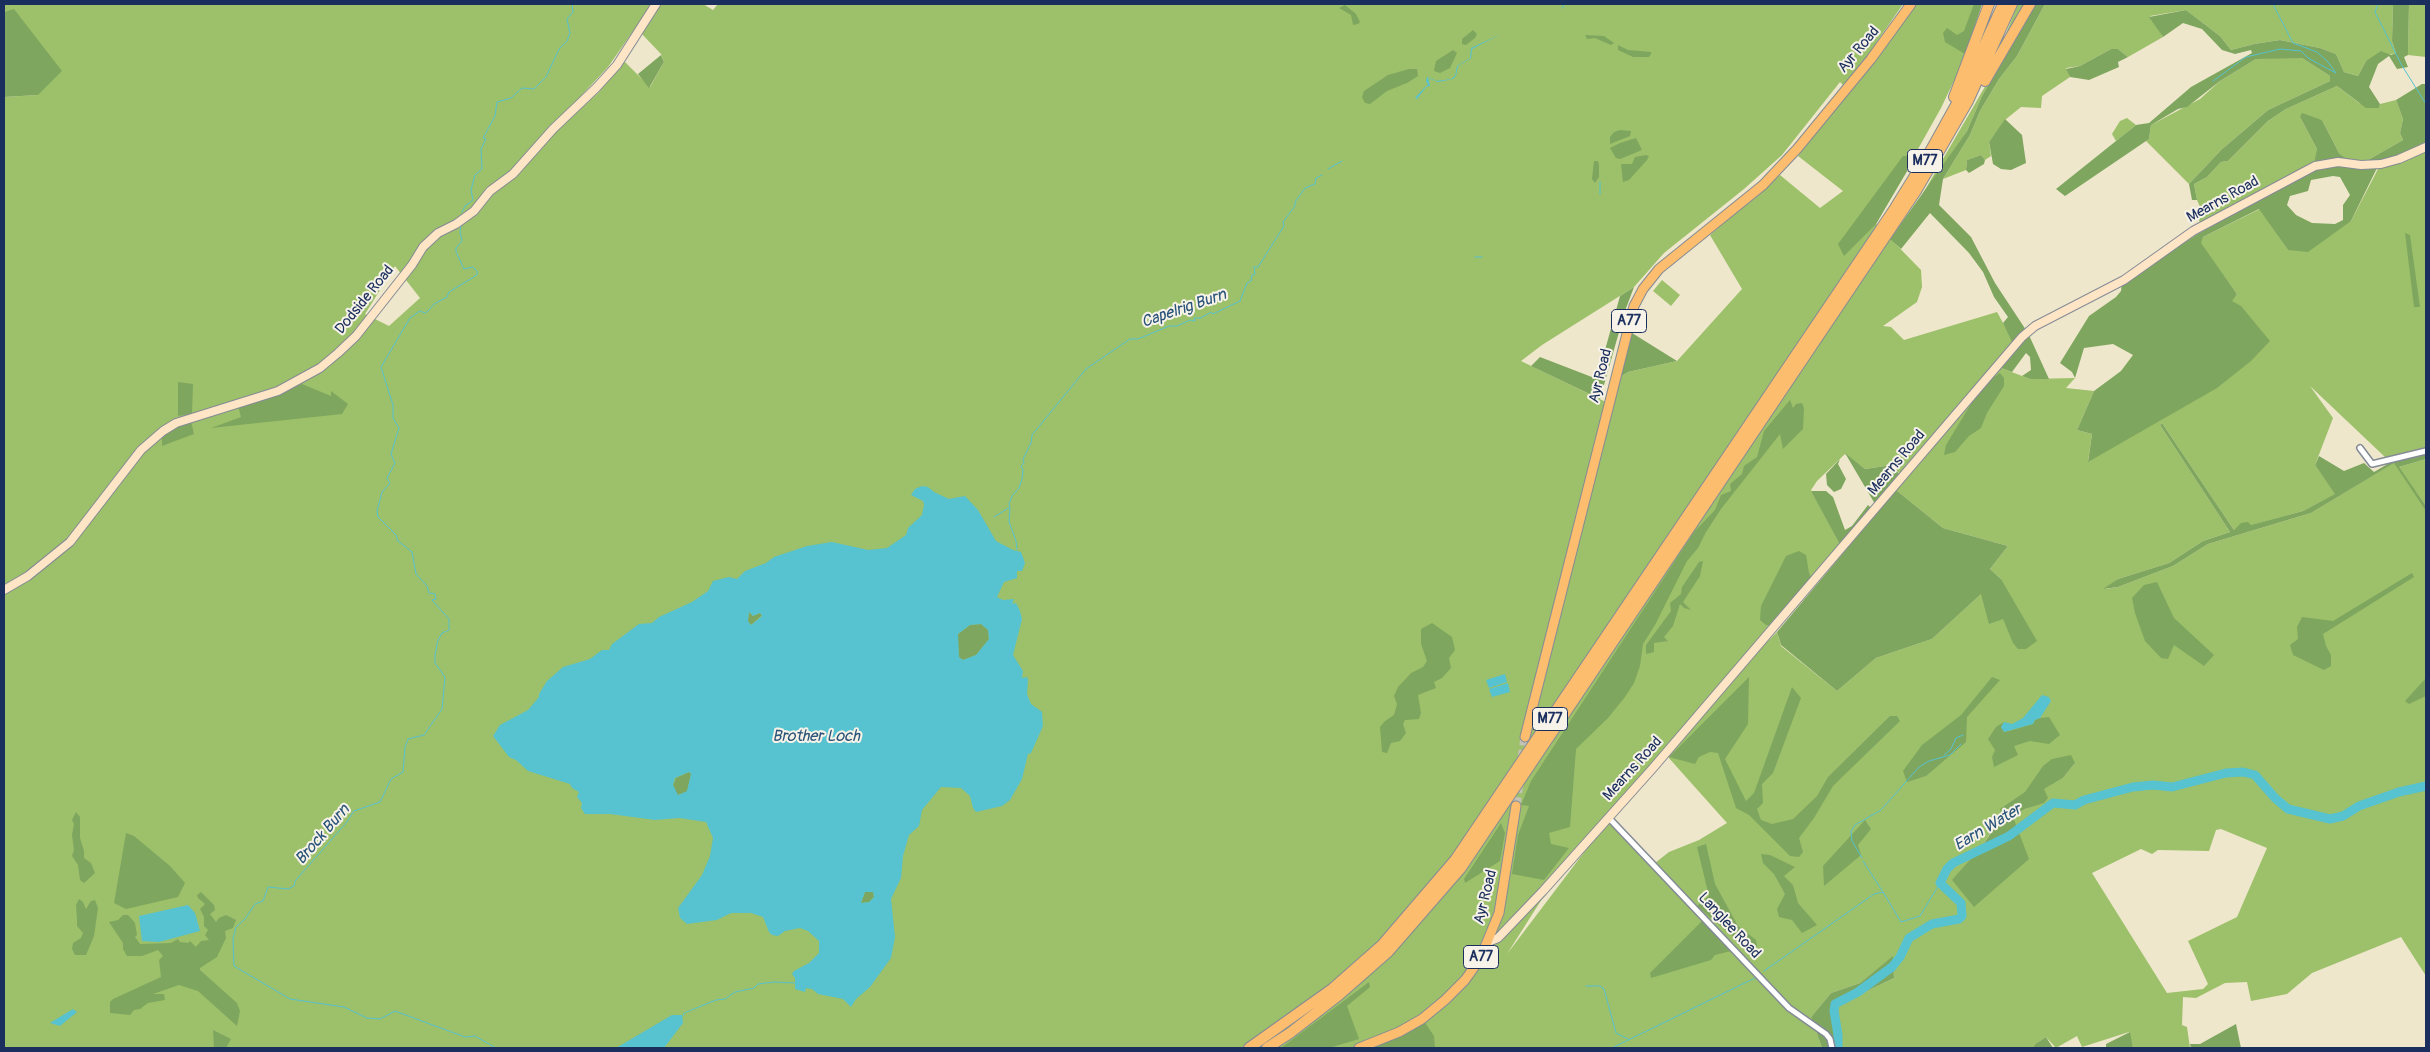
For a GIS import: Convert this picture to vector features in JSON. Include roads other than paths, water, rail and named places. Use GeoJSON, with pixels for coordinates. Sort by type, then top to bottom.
{"type":"FeatureCollection","features":[{"type":"Feature","properties":{"kind":"highway"},"geometry":{"type":"LineString","coordinates":[[1914,178],[1960,83],[1989,4]]}},
{"type":"Feature","properties":{"kind":"highway","name":"M77"},"geometry":{"type":"LineString","coordinates":[[1249,1048],[1332,989],[1382,944],[1455,860],[1914,178],[1961,96],[2003,4]]}},
{"type":"Feature","properties":{"kind":"highway","name":"M77"},"geometry":{"type":"LineString","coordinates":[[1266,1048],[1290,1033],[1332,1000],[1388,952],[1461,868],[1916,191],[1968,101],[2012,4]]}},
{"type":"Feature","properties":{"kind":"highway"},"geometry":{"type":"LineString","coordinates":[[1889,231],[1948,148],[2030,4]]}},
{"type":"Feature","properties":{"kind":"main road","name":"Ayr Road"},"geometry":{"type":"LineString","coordinates":[[1525,737],[1618,362],[1638,298],[1659,269],[1763,185],[1798,148],[1871,59],[1911,4]]}},
{"type":"Feature","properties":{"kind":"main road","name":"Ayr Road"},"geometry":{"type":"LineString","coordinates":[[1359,1048],[1399,1032],[1422,1019],[1465,980],[1488,942],[1499,913],[1516,806]]}},
{"type":"Feature","properties":{"kind":"street","name":"Dodside Road"},"geometry":{"type":"LineString","coordinates":[[4,590],[28,576],[70,542],[141,450],[163,431],[176,423],[278,391],[320,368],[338,353],[356,336],[412,265],[423,247],[438,233],[456,224],[474,211],[490,191],[513,174],[552,129],[596,88],[616,65],[656,4]]}},
{"type":"Feature","properties":{"kind":"street","name":"Mearns Road"},"geometry":{"type":"LineString","coordinates":[[1488,942],[1498,938],[1543,891],[1712,700],[1958,411],[2022,337],[2034,326],[2124,280],[2193,231],[2315,166],[2338,162],[2361,165],[2381,164],[2399,159],[2426,147]]}},
{"type":"Feature","properties":{"kind":"street"},"geometry":{"type":"LineString","coordinates":[[2360,448],[2372,464],[2426,451]]}},
{"type":"Feature","properties":{"kind":"street","name":"Langlee Road"},"geometry":{"type":"LineString","coordinates":[[1608,817],[1789,1008],[1826,1034],[1830,1039],[1832,1048]]}},
{"type":"Feature","properties":{"kind":"water"},"geometry":{"type":"Polygon","coordinates":[[[1501,34],[1472,49],[1471,58],[1458,66],[1456,76],[1453,79],[1438,82],[1428,78],[1430,86],[1426,87],[1417,99],[1415,98],[1425,87],[1428,85],[1427,77],[1437,81],[1451,79],[1455,76],[1457,66],[1470,58],[1471,48],[1501,34]]]}},
{"type":"Feature","properties":{"kind":"water","name":"Brother Loch"},"geometry":{"type":"Polygon","coordinates":[[[922,486],[928,487],[949,499],[965,496],[978,510],[996,541],[1021,552],[1025,563],[1022,571],[1017,571],[1017,578],[1004,582],[997,597],[1003,600],[1014,599],[1012,604],[1016,603],[1020,611],[1022,619],[1013,655],[1023,671],[1022,678],[1027,677],[1027,694],[1031,704],[1042,712],[1043,726],[1031,753],[1028,754],[1022,779],[1010,800],[1002,806],[976,812],[970,796],[961,788],[941,787],[922,810],[919,826],[909,835],[903,856],[901,878],[891,899],[895,937],[891,958],[870,987],[856,999],[851,1007],[843,999],[818,994],[812,989],[806,988],[805,992],[795,989],[795,978],[792,974],[794,971],[809,963],[819,953],[819,941],[808,931],[800,928],[785,931],[778,936],[772,935],[763,917],[751,913],[731,913],[717,920],[687,924],[680,918],[678,908],[702,875],[710,856],[713,838],[706,822],[679,818],[655,820],[610,814],[585,814],[581,808],[582,803],[577,797],[579,792],[572,788],[570,784],[528,771],[516,760],[509,757],[493,736],[500,725],[528,710],[539,697],[547,681],[563,667],[590,659],[602,650],[609,650],[612,644],[639,624],[652,623],[659,617],[692,602],[708,591],[713,581],[729,577],[737,579],[745,571],[766,563],[774,557],[807,546],[832,542],[868,550],[887,548],[906,535],[908,528],[922,515],[923,501],[911,495],[915,489],[922,486]],[[749,612],[748,621],[751,625],[762,616],[760,613],[753,616],[749,612]],[[981,624],[970,625],[958,634],[959,657],[963,660],[976,655],[989,639],[988,630],[981,624]],[[689,772],[675,778],[673,785],[678,795],[687,791],[691,774],[689,772]],[[865,892],[861,903],[869,902],[874,897],[873,892],[865,892]]]}},
{"type":"Feature","properties":{"kind":"water"},"geometry":{"type":"Polygon","coordinates":[[[1505,674],[1507,682],[1489,688],[1486,680],[1505,674]]]}},
{"type":"Feature","properties":{"kind":"water"},"geometry":{"type":"Polygon","coordinates":[[[1508,683],[1510,692],[1492,697],[1489,689],[1508,683]]]}},
{"type":"Feature","properties":{"kind":"water"},"geometry":{"type":"Polygon","coordinates":[[[2042,695],[2049,697],[2051,701],[2040,718],[2035,720],[2033,724],[2004,732],[2001,727],[2004,722],[2012,724],[2023,718],[2042,695]]]}},
{"type":"Feature","properties":{"kind":"water"},"geometry":{"type":"Polygon","coordinates":[[[188,905],[195,913],[200,931],[159,942],[142,941],[139,916],[188,905]]]}},
{"type":"Feature","properties":{"kind":"water"},"geometry":{"type":"Polygon","coordinates":[[[73,1009],[77,1012],[60,1026],[50,1023],[73,1009]]]}},
{"type":"Feature","properties":{"kind":"water"},"geometry":{"type":"Polygon","coordinates":[[[672,1015],[682,1015],[683,1023],[664,1048],[616,1048],[672,1015]]]}},
{"type":"Feature","properties":{"kind":"waterway","name":"Brock Burn"},"geometry":{"type":"LineString","coordinates":[[462,212],[465,206],[473,200],[471,190],[475,175],[482,169],[481,149],[486,139],[483,138],[495,116],[497,102],[511,98],[522,88],[534,89],[546,77],[559,49],[567,41],[570,33],[567,19],[573,12],[572,4]]}},
{"type":"Feature","properties":{"kind":"waterway","name":"Capelrig Burn"},"geometry":{"type":"LineString","coordinates":[[1562,8],[1565,4]]}},
{"type":"Feature","properties":{"kind":"waterway"},"geometry":{"type":"LineString","coordinates":[[2213,81],[2246,57],[2280,49],[2301,51],[2308,58],[2336,73],[2317,52],[2293,43],[2273,4]]}},
{"type":"Feature","properties":{"kind":"waterway"},"geometry":{"type":"LineString","coordinates":[[2378,4],[2375,12],[2401,64],[2426,104]]}},
{"type":"Feature","properties":{"kind":"waterway","name":"Capelrig Burn"},"geometry":{"type":"LineString","coordinates":[[1328,169],[1342,161]]}},
{"type":"Feature","properties":{"kind":"waterway","name":"Capelrig Burn"},"geometry":{"type":"LineString","coordinates":[[994,517],[1010,507],[1009,504],[1012,496],[1019,488],[1023,470],[1021,466],[1024,463],[1023,459],[1031,443],[1032,435],[1086,369],[1130,339],[1138,339],[1169,326],[1177,326],[1190,320],[1195,321],[1194,318],[1201,318],[1211,312],[1213,314],[1240,301],[1247,283],[1251,281],[1252,275],[1255,274],[1254,267],[1258,267],[1284,226],[1283,222],[1295,206],[1295,202],[1305,188],[1315,184],[1316,178],[1322,175]]}},
{"type":"Feature","properties":{"kind":"waterway"},"geometry":{"type":"LineString","coordinates":[[1600,182],[1600,194]]}},
{"type":"Feature","properties":{"kind":"waterway","name":"Brock Burn"},"geometry":{"type":"LineString","coordinates":[[461,225],[462,241],[456,248],[456,252],[464,269],[473,267],[477,271],[477,275],[449,292],[447,297],[434,304],[425,313],[420,311],[410,318],[381,367],[393,405],[393,418],[399,428],[391,454],[395,463],[387,478],[390,483],[382,492],[377,511],[378,517],[396,535],[398,541],[412,552],[416,574],[427,586],[429,593],[435,594],[436,599],[432,600],[449,619],[449,630],[442,633],[438,640],[435,655],[435,663],[445,677],[442,709],[424,735],[408,739],[405,747],[403,772],[391,779],[380,802],[354,811],[346,823],[295,881],[294,886],[288,889],[268,887],[263,901],[255,904],[245,919],[236,927],[233,939],[234,966],[290,999],[344,1007],[367,1018],[380,1019],[395,1011],[465,1037],[475,1036],[496,1048]]}},
{"type":"Feature","properties":{"kind":"waterway"},"geometry":{"type":"LineString","coordinates":[[1475,257],[1482,257]]}},
{"type":"Feature","properties":{"kind":"waterway"},"geometry":{"type":"LineString","coordinates":[[1010,508],[1009,522],[1016,541],[1017,550]]}},
{"type":"Feature","properties":{"kind":"waterway"},"geometry":{"type":"LineString","coordinates":[[1944,755],[1951,749],[1956,738],[1963,735]]}},
{"type":"Feature","properties":{"kind":"waterway"},"geometry":{"type":"LineString","coordinates":[[1862,858],[1852,841],[1851,831],[1855,825],[1881,810],[1919,767],[1929,761],[1950,755],[1961,744]]}},
{"type":"Feature","properties":{"kind":"waterway","name":"Earn Water"},"geometry":{"type":"LineString","coordinates":[[1838,1048],[1835,1004],[1858,992],[1892,967],[1900,957],[1909,938],[1932,924],[1959,919],[1962,916],[1961,903],[1940,883],[1947,869],[1953,863],[2009,836],[2053,803],[2075,805],[2084,800],[2133,787],[2153,785],[2172,787],[2226,773],[2243,772],[2255,775],[2275,798],[2288,809],[2330,819],[2343,816],[2359,806],[2399,792],[2426,786]]}},
{"type":"Feature","properties":{"kind":"waterway"},"geometry":{"type":"LineString","coordinates":[[1863,861],[1883,892]]}},
{"type":"Feature","properties":{"kind":"waterway"},"geometry":{"type":"LineString","coordinates":[[1764,971],[1874,894],[1883,892],[1901,922],[1920,916],[1940,883]]}},
{"type":"Feature","properties":{"kind":"waterway"},"geometry":{"type":"LineString","coordinates":[[1612,1048],[1757,977]]}},
{"type":"Feature","properties":{"kind":"waterway","name":"Capelrig Burn"},"geometry":{"type":"LineString","coordinates":[[683,1016],[684,1013],[716,1000],[725,999],[735,992],[754,988],[758,984],[774,982],[796,983]]}},
{"type":"Feature","properties":{"kind":"waterway"},"geometry":{"type":"LineString","coordinates":[[1586,986],[1600,986],[1604,989],[1616,1033],[1628,1039]]}},
{"type":"Feature","properties":{"kind":"tunnel"},"geometry":{"type":"LineString","coordinates":[[1522,759],[1525,737]]}},
{"type":"Feature","properties":{"kind":"tunnel"},"geometry":{"type":"LineString","coordinates":[[1516,806],[1519,782]]}}]}
